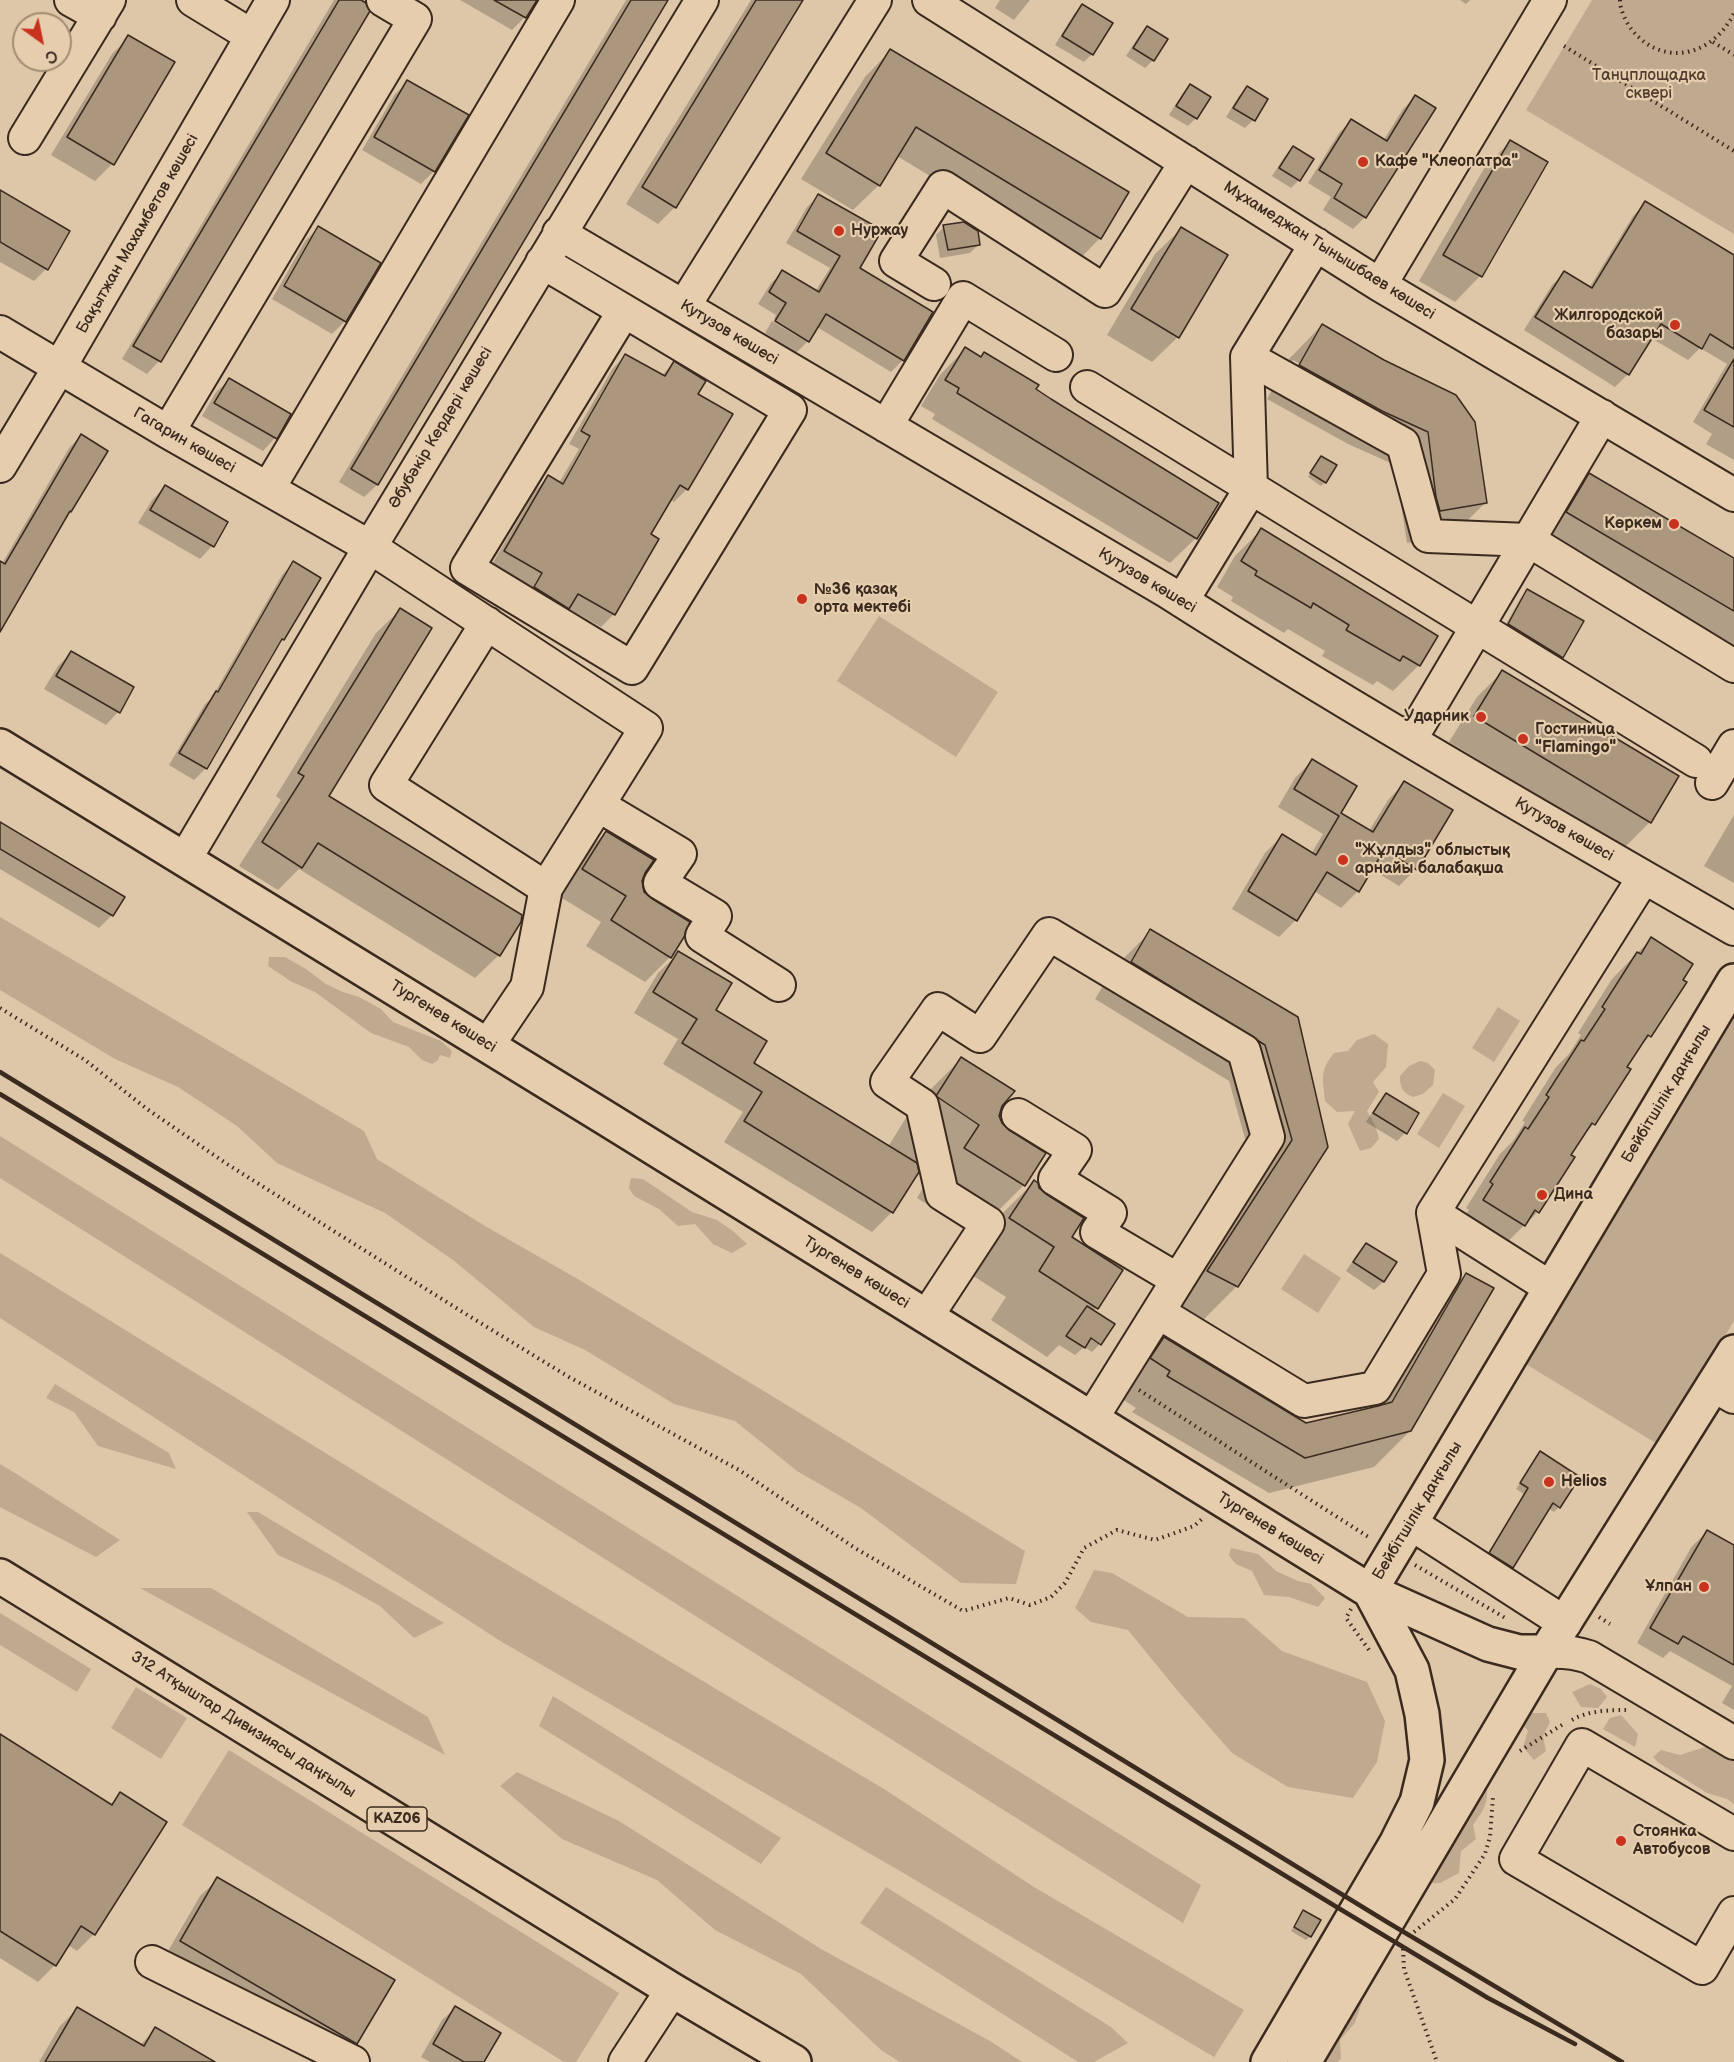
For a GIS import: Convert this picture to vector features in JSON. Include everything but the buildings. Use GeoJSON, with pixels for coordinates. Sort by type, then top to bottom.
{"type":"FeatureCollection","features":[{"type":"Feature","properties":{"kind":"main road","name":"Тургенев көшесі"},"geometry":{"type":"LineString","coordinates":[[0,746],[488,1045],[1366,1589],[1488,1644],[1519,1652],[1546,1652]]}},
{"type":"Feature","properties":{"kind":"main road","name":"Бейбітшілік даңғылы"},"geometry":{"type":"LineString","coordinates":[[1268,2062],[1397,1842],[1417,1802],[1427,1760],[1422,1714],[1412,1670],[1366,1589],[1393,1552],[1734,981]]}},
{"type":"Feature","properties":{"kind":"main road"},"geometry":{"type":"LineString","coordinates":[[1304,2062],[1546,1652],[1561,1610],[1724,1391],[1734,1352]]}},
{"type":"Feature","properties":{"kind":"main road","name":"312 Атқыштар Дивизиясы даңғылы"},"geometry":{"type":"LineString","coordinates":[[0,1575],[672,1990],[794,2062]]}},
{"type":"Feature","properties":{"kind":"street"},"geometry":{"type":"LineString","coordinates":[[25,138],[104,8],[71,0]]}},
{"type":"Feature","properties":{"kind":"street"},"geometry":{"type":"LineString","coordinates":[[193,0],[252,36]]}},
{"type":"Feature","properties":{"kind":"street","name":"Бақытжан Махамбетов көшесі"},"geometry":{"type":"LineString","coordinates":[[0,466],[273,0]]}},
{"type":"Feature","properties":{"kind":"street"},"geometry":{"type":"LineString","coordinates":[[168,432],[415,19],[383,0]]}},
{"type":"Feature","properties":{"kind":"street"},"geometry":{"type":"LineString","coordinates":[[268,489],[558,0]]}},
{"type":"Feature","properties":{"kind":"street","name":"Әбубәкір Кердері көшесі"},"geometry":{"type":"LineString","coordinates":[[185,859],[370,547],[702,0]]}},
{"type":"Feature","properties":{"kind":"street"},"geometry":{"type":"LineString","coordinates":[[684,306],[875,0]]}},
{"type":"Feature","properties":{"kind":"street","name":"Мұхамеджан Тынышбаев көшесі"},"geometry":{"type":"LineString","coordinates":[[928,0],[1380,285],[1734,495]]}},
{"type":"Feature","properties":{"kind":"street"},"geometry":{"type":"LineString","coordinates":[[1380,285],[1550,0]]}},
{"type":"Feature","properties":{"kind":"street"},"geometry":{"type":"LineString","coordinates":[[934,284],[896,261],[943,187],[1105,291],[1186,162]]}},
{"type":"Feature","properties":{"kind":"street","name":"Кутузов көшесі"},"geometry":{"type":"LineString","coordinates":[[560,233],[1182,601],[1410,740],[1734,929]]}},
{"type":"Feature","properties":{"kind":"street"},"geometry":{"type":"LineString","coordinates":[[1182,601],[1251,488],[1247,357],[1316,244]]}},
{"type":"Feature","properties":{"kind":"street"},"geometry":{"type":"LineString","coordinates":[[542,262],[624,311],[789,410],[632,668],[467,568],[624,311]]}},
{"type":"Feature","properties":{"kind":"street"},"geometry":{"type":"LineString","coordinates":[[886,426],[963,298],[1056,355]]}},
{"type":"Feature","properties":{"kind":"street","name":"Гагарин көшесі"},"geometry":{"type":"LineString","coordinates":[[0,332],[168,432],[370,547],[646,728],[598,805]]}},
{"type":"Feature","properties":{"kind":"street"},"geometry":{"type":"LineString","coordinates":[[1247,357],[1402,444],[1428,536],[1528,540],[1734,666]]}},
{"type":"Feature","properties":{"kind":"street"},"geometry":{"type":"LineString","coordinates":[[1087,387],[1477,627],[1704,772],[1734,746]]}},
{"type":"Feature","properties":{"kind":"street"},"geometry":{"type":"LineString","coordinates":[[1410,740],[1602,416]]}},
{"type":"Feature","properties":{"kind":"street"},"geometry":{"type":"LineString","coordinates":[[487,623],[386,785],[546,888]]}},
{"type":"Feature","properties":{"kind":"street"},"geometry":{"type":"LineString","coordinates":[[488,1045],[527,987],[546,888],[598,805],[680,854],[660,883],[715,916],[702,936],[779,985]]}},
{"type":"Feature","properties":{"kind":"street"},"geometry":{"type":"LineString","coordinates":[[1158,1312],[1304,1401],[1375,1388],[1444,1274],[1434,1213],[1644,877]]}},
{"type":"Feature","properties":{"kind":"street"},"geometry":{"type":"LineString","coordinates":[[927,1316],[988,1223],[942,1194],[922,1105],[887,1082],[938,1009],[980,1036],[1049,934],[1244,1051],[1268,1137],[1092,1418]]}},
{"type":"Feature","properties":{"kind":"street"},"geometry":{"type":"LineString","coordinates":[[1018,1115],[1075,1150],[1056,1179],[1110,1213],[1097,1233],[1178,1280]]}},
{"type":"Feature","properties":{"kind":"street"},"geometry":{"type":"LineString","coordinates":[[1434,1213],[1551,1288]]}},
{"type":"Feature","properties":{"kind":"street"},"geometry":{"type":"LineString","coordinates":[[1410,1523],[1561,1610]]}},
{"type":"Feature","properties":{"kind":"street","name":"Тургенев көшесі"},"geometry":{"type":"LineString","coordinates":[[1546,1652],[1562,1651],[1589,1658],[1734,1743]]}},
{"type":"Feature","properties":{"kind":"street"},"geometry":{"type":"LineString","coordinates":[[1734,1834],[1582,1745],[1516,1859],[1702,1968],[1734,1913]]}},
{"type":"Feature","properties":{"kind":"street"},"geometry":{"type":"LineString","coordinates":[[152,1962],[353,2062]]}},
{"type":"Feature","properties":{"kind":"street"},"geometry":{"type":"LineString","coordinates":[[625,2062],[672,1990]]}},
{"type":"Feature","properties":{"kind":"path"},"geometry":{"type":"LineString","coordinates":[[1620,0],[1627,23],[1639,39],[1656,49],[1676,53],[1695,51],[1713,42],[1727,28],[1734,13]]}},
{"type":"Feature","properties":{"kind":"path"},"geometry":{"type":"LineString","coordinates":[[1713,42],[1734,55]]}},
{"type":"Feature","properties":{"kind":"path"},"geometry":{"type":"LineString","coordinates":[[1564,46],[1734,151]]}},
{"type":"Feature","properties":{"kind":"path"},"geometry":{"type":"LineString","coordinates":[[0,1008],[85,1060],[147,1109],[227,1164],[459,1310],[569,1377],[739,1470],[855,1548],[963,1611],[1009,1598],[1030,1605],[1051,1597],[1065,1583],[1084,1548],[1117,1530],[1155,1540],[1194,1526],[1224,1500]]}},
{"type":"Feature","properties":{"kind":"path"},"geometry":{"type":"LineString","coordinates":[[1118,1377],[1393,1552],[1509,1621],[1522,1623],[1533,1616],[1561,1610],[1610,1624]]}},
{"type":"Feature","properties":{"kind":"path"},"geometry":{"type":"LineString","coordinates":[[1366,1589],[1346,1618],[1371,1653]]}},
{"type":"Feature","properties":{"kind":"green space","name":"Танцплощадка сквері"},"geometry":{"type":"Polygon","coordinates":[[[1592,0],[1734,0],[1734,234],[1526,110],[1592,0]]]}},
{"type":"Feature","properties":{"kind":"green space"},"geometry":{"type":"Polygon","coordinates":[[[879,616],[998,692],[956,757],[837,681],[879,616]]]}},
{"type":"Feature","properties":{"kind":"green space"},"geometry":{"type":"Polygon","coordinates":[[[0,917],[364,1131],[377,1159],[1025,1551],[1016,1584],[961,1583],[861,1508],[797,1471],[735,1421],[674,1404],[585,1350],[534,1327],[453,1260],[385,1213],[277,1163],[237,1126],[178,1087],[115,1059],[0,990],[0,917]]]}},
{"type":"Feature","properties":{"kind":"green space"},"geometry":{"type":"Polygon","coordinates":[[[269,957],[285,957],[326,984],[359,997],[381,1009],[393,1022],[441,1041],[452,1051],[450,1058],[440,1055],[438,1060],[432,1064],[422,1060],[409,1047],[371,1033],[315,992],[292,982],[268,966],[269,957]]]}},
{"type":"Feature","properties":{"kind":"green space"},"geometry":{"type":"Polygon","coordinates":[[[1498,1007],[1520,1021],[1494,1062],[1472,1048],[1498,1007]]]}},
{"type":"Feature","properties":{"kind":"green space"},"geometry":{"type":"Polygon","coordinates":[[[1734,1008],[1734,1321],[1659,1445],[1519,1360],[1734,1008]]]}},
{"type":"Feature","properties":{"kind":"green space"},"geometry":{"type":"Polygon","coordinates":[[[1374,1034],[1388,1044],[1386,1067],[1373,1082],[1379,1092],[1367,1111],[1376,1127],[1379,1139],[1371,1148],[1360,1151],[1348,1124],[1355,1111],[1337,1112],[1325,1101],[1323,1076],[1326,1065],[1334,1053],[1348,1051],[1357,1040],[1374,1034]]]}},
{"type":"Feature","properties":{"kind":"green space"},"geometry":{"type":"Polygon","coordinates":[[[1420,1061],[1428,1063],[1435,1070],[1433,1085],[1423,1094],[1413,1097],[1402,1089],[1400,1076],[1409,1066],[1420,1061]]]}},
{"type":"Feature","properties":{"kind":"green space"},"geometry":{"type":"Polygon","coordinates":[[[1443,1093],[1465,1106],[1439,1148],[1417,1134],[1443,1093]]]}},
{"type":"Feature","properties":{"kind":"green space"},"geometry":{"type":"Polygon","coordinates":[[[0,1136],[1201,1885],[1183,1923],[0,1178],[0,1136]]]}},
{"type":"Feature","properties":{"kind":"green space"},"geometry":{"type":"Polygon","coordinates":[[[631,1178],[643,1179],[692,1212],[717,1220],[747,1244],[732,1253],[713,1244],[695,1224],[678,1226],[659,1209],[634,1196],[629,1188],[631,1178]]]}},
{"type":"Feature","properties":{"kind":"green space"},"geometry":{"type":"Polygon","coordinates":[[[0,1253],[493,1556],[884,1789],[1034,1887],[1244,2010],[1214,2057],[900,1871],[502,1642],[0,1318],[0,1253]]]}},
{"type":"Feature","properties":{"kind":"green space"},"geometry":{"type":"Polygon","coordinates":[[[1304,1254],[1341,1278],[1318,1313],[1281,1289],[1304,1254]]]}},
{"type":"Feature","properties":{"kind":"green space"},"geometry":{"type":"Polygon","coordinates":[[[55,1384],[169,1453],[176,1469],[98,1446],[74,1412],[46,1398],[55,1384]]]}},
{"type":"Feature","properties":{"kind":"green space"},"geometry":{"type":"Polygon","coordinates":[[[0,1464],[120,1540],[96,1557],[0,1507],[0,1464]]]}},
{"type":"Feature","properties":{"kind":"green space"},"geometry":{"type":"Polygon","coordinates":[[[247,1512],[258,1512],[444,1623],[414,1638],[380,1606],[335,1581],[278,1555],[247,1512]]]}},
{"type":"Feature","properties":{"kind":"green space"},"geometry":{"type":"Polygon","coordinates":[[[1231,1548],[1258,1554],[1276,1571],[1311,1584],[1325,1598],[1318,1607],[1289,1597],[1264,1595],[1252,1571],[1236,1564],[1229,1556],[1231,1548]]]}},
{"type":"Feature","properties":{"kind":"green space"},"geometry":{"type":"Polygon","coordinates":[[[1094,1570],[1112,1573],[1188,1617],[1244,1618],[1282,1651],[1367,1682],[1385,1721],[1377,1762],[1353,1798],[1288,1787],[1232,1753],[1128,1630],[1091,1622],[1075,1608],[1094,1570]]]}},
{"type":"Feature","properties":{"kind":"green space"},"geometry":{"type":"Polygon","coordinates":[[[140,1588],[211,1588],[428,1717],[445,1755],[140,1588]]]}},
{"type":"Feature","properties":{"kind":"green space"},"geometry":{"type":"Polygon","coordinates":[[[0,1613],[91,1669],[77,1692],[0,1645],[0,1613]]]}},
{"type":"Feature","properties":{"kind":"green space"},"geometry":{"type":"Polygon","coordinates":[[[1590,1684],[1601,1689],[1607,1697],[1598,1708],[1581,1707],[1572,1692],[1590,1684]]]}},
{"type":"Feature","properties":{"kind":"green space"},"geometry":{"type":"Polygon","coordinates":[[[136,1687],[187,1718],[161,1759],[111,1728],[136,1687]]]}},
{"type":"Feature","properties":{"kind":"green space"},"geometry":{"type":"Polygon","coordinates":[[[553,1696],[781,1838],[761,1864],[539,1726],[553,1696]]]}},
{"type":"Feature","properties":{"kind":"green space"},"geometry":{"type":"Polygon","coordinates":[[[1530,1713],[1546,1713],[1550,1722],[1543,1736],[1546,1751],[1534,1760],[1523,1747],[1528,1731],[1523,1725],[1530,1713]]]}},
{"type":"Feature","properties":{"kind":"green space"},"geometry":{"type":"Polygon","coordinates":[[[1621,1715],[1638,1734],[1635,1747],[1603,1729],[1610,1718],[1621,1715]]]}},
{"type":"Feature","properties":{"kind":"green space"},"geometry":{"type":"Polygon","coordinates":[[[1708,1746],[1734,1757],[1734,1804],[1727,1799],[1707,1793],[1653,1757],[1661,1750],[1680,1755],[1708,1746]]]}},
{"type":"Feature","properties":{"kind":"green space"},"geometry":{"type":"Polygon","coordinates":[[[229,1750],[619,1993],[576,2062],[564,2062],[182,1825],[229,1750]]]}},
{"type":"Feature","properties":{"kind":"green space"},"geometry":{"type":"Polygon","coordinates":[[[517,1772],[619,1821],[821,1949],[990,2041],[1022,2062],[900,2062],[881,2050],[801,1974],[715,1930],[657,1880],[562,1839],[500,1786],[517,1772]]]}},
{"type":"Feature","properties":{"kind":"green space"},"geometry":{"type":"Polygon","coordinates":[[[1485,1778],[1486,1803],[1473,1825],[1476,1839],[1461,1851],[1459,1873],[1440,1883],[1419,1884],[1485,1778]]]}},
{"type":"Feature","properties":{"kind":"green space"},"geometry":{"type":"Polygon","coordinates":[[[886,1887],[1111,2027],[1128,2043],[1094,2062],[1078,2062],[860,1923],[886,1887]]]}},
{"type":"Feature","properties":{"kind":"green space"},"geometry":{"type":"Polygon","coordinates":[[[1362,2002],[1355,2023],[1340,2040],[1341,2059],[1338,2062],[1323,2062],[1329,2054],[1329,2046],[1354,2003],[1362,2002]]]}},
{"type":"Feature","properties":{"kind":"railway"},"geometry":{"type":"LineString","coordinates":[[0,1072],[1387,1922],[1622,2062]]}},
{"type":"Feature","properties":{"kind":"railway"},"geometry":{"type":"LineString","coordinates":[[0,1094],[1335,1906],[1488,1998],[1575,2044]]}},
{"type":"Feature","properties":{"kind":"place","name":"Кафе \"Клеопатра\""},"geometry":{"type":"Point","coordinates":[1363,162]}},
{"type":"Feature","properties":{"kind":"place","name":"Нуржау"},"geometry":{"type":"Point","coordinates":[839,231]}},
{"type":"Feature","properties":{"kind":"place","name":"Жилгородской базары"},"geometry":{"type":"Point","coordinates":[1675,325]}},
{"type":"Feature","properties":{"kind":"place","name":"Көркем"},"geometry":{"type":"Point","coordinates":[1674,524]}},
{"type":"Feature","properties":{"kind":"place","name":"№36 қазақ орта мектебі"},"geometry":{"type":"Point","coordinates":[802,599]}},
{"type":"Feature","properties":{"kind":"place","name":"Ударник"},"geometry":{"type":"Point","coordinates":[1481,717]}},
{"type":"Feature","properties":{"kind":"place","name":"Гостиница \"Flamingo\""},"geometry":{"type":"Point","coordinates":[1523,739]}},
{"type":"Feature","properties":{"kind":"place","name":"\"Жұлдыз\" облыстық арнайы балабақша"},"geometry":{"type":"Point","coordinates":[1343,860]}},
{"type":"Feature","properties":{"kind":"place","name":"Дина"},"geometry":{"type":"Point","coordinates":[1542,1195]}},
{"type":"Feature","properties":{"kind":"place","name":"Helios"},"geometry":{"type":"Point","coordinates":[1549,1482]}},
{"type":"Feature","properties":{"kind":"place","name":"Ұлпан"},"geometry":{"type":"Point","coordinates":[1704,1587]}},
{"type":"Feature","properties":{"kind":"place","name":"Стоянка Автобусов"},"geometry":{"type":"Point","coordinates":[1621,1841]}}]}
